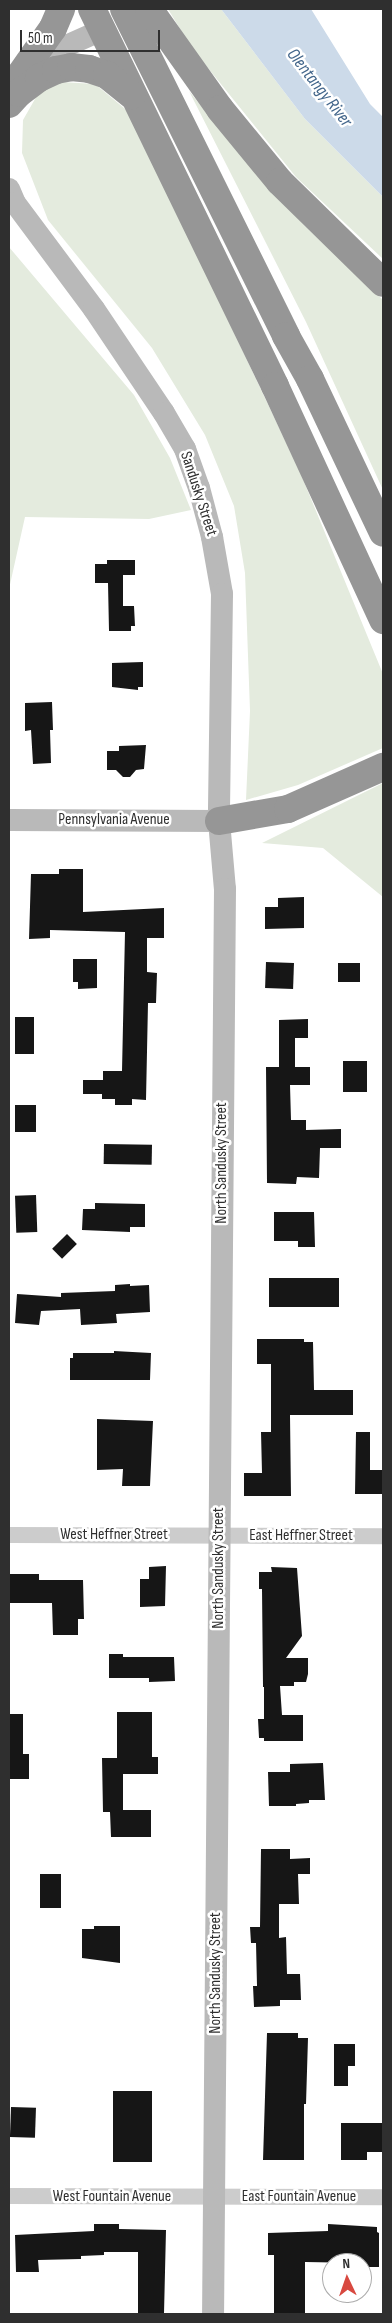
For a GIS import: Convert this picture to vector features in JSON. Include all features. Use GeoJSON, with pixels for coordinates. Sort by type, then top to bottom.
{"type":"FeatureCollection","features":[{"type":"Feature","properties":{"kind":"highway"},"geometry":{"type":"LineString","coordinates":[[9,97],[20,75],[53,28],[61,9]]}},
{"type":"Feature","properties":{"kind":"highway"},"geometry":{"type":"LineString","coordinates":[[124,9],[286,336],[310,379],[383,533]]}},
{"type":"Feature","properties":{"kind":"highway"},"geometry":{"type":"LineString","coordinates":[[149,9],[220,108],[280,182],[383,283]]}},
{"type":"Feature","properties":{"kind":"highway"},"geometry":{"type":"LineString","coordinates":[[97,19],[150,59]]}},
{"type":"Feature","properties":{"kind":"highway"},"geometry":{"type":"LineString","coordinates":[[97,19],[276,386],[383,620]]}},
{"type":"Feature","properties":{"kind":"highway"},"geometry":{"type":"LineString","coordinates":[[9,103],[19,92],[39,78],[56,70],[71,67],[89,69],[107,75],[124,86],[136,99]]}},
{"type":"Feature","properties":{"kind":"highway"},"geometry":{"type":"LineString","coordinates":[[219,821],[288,809],[383,767]]}},
{"type":"Feature","properties":{"kind":"street"},"geometry":{"type":"LineString","coordinates":[[9,103],[48,54],[97,19]]}},
{"type":"Feature","properties":{"kind":"street","name":"Sandusky Street"},"geometry":{"type":"LineString","coordinates":[[9,189],[15,203],[94,309],[164,413],[185,449],[199,488],[212,537],[222,594],[219,821]]}},
{"type":"Feature","properties":{"kind":"street","name":"Pennsylvania Avenue"},"geometry":{"type":"LineString","coordinates":[[9,820],[219,821]]}},
{"type":"Feature","properties":{"kind":"street","name":"North Sandusky Street"},"geometry":{"type":"LineString","coordinates":[[213,2314],[225,889],[219,821]]}},
{"type":"Feature","properties":{"kind":"street","name":"West Heffner Street"},"geometry":{"type":"LineString","coordinates":[[9,1535],[219,1536]]}},
{"type":"Feature","properties":{"kind":"street","name":"East Heffner Street"},"geometry":{"type":"LineString","coordinates":[[219,1536],[383,1536]]}},
{"type":"Feature","properties":{"kind":"street","name":"West Fountain Avenue"},"geometry":{"type":"LineString","coordinates":[[9,2196],[214,2197]]}},
{"type":"Feature","properties":{"kind":"street","name":"East Fountain Avenue"},"geometry":{"type":"LineString","coordinates":[[214,2197],[383,2197]]}},
{"type":"Feature","properties":{"kind":"shaded area"},"geometry":{"type":"Polygon","coordinates":[[[168,9],[221,9],[305,119],[383,197],[383,259],[296,177],[191,47],[168,9]]]}},
{"type":"Feature","properties":{"kind":"shaded area"},"geometry":{"type":"Polygon","coordinates":[[[61,82],[95,84],[130,113],[300,472],[383,674],[383,748],[298,785],[246,800],[250,711],[245,573],[234,506],[205,435],[152,348],[48,220],[22,153],[23,120],[39,92],[61,82]]]}},
{"type":"Feature","properties":{"kind":"shaded area"},"geometry":{"type":"Polygon","coordinates":[[[189,91],[237,150],[304,225],[383,300],[383,490],[306,322],[189,91]]]}},
{"type":"Feature","properties":{"kind":"shaded area"},"geometry":{"type":"Polygon","coordinates":[[[9,247],[134,395],[170,458],[191,510],[149,519],[25,517],[9,589],[9,247]]]}},
{"type":"Feature","properties":{"kind":"shaded area"},"geometry":{"type":"Polygon","coordinates":[[[383,783],[383,897],[323,848],[262,843],[383,783]]]}},
{"type":"Feature","properties":{"kind":"water","name":"Olentangy River"},"geometry":{"type":"Polygon","coordinates":[[[221,9],[311,9],[370,104],[383,117],[383,197],[305,119],[221,9]]]}},
{"type":"Feature","properties":{"kind":"building"},"geometry":{"type":"Polygon","coordinates":[[[107,560],[135,560],[135,575],[123,575],[123,606],[134,606],[135,626],[131,626],[131,631],[109,631],[108,583],[95,583],[95,564],[107,564],[107,560]]]}},
{"type":"Feature","properties":{"kind":"building"},"geometry":{"type":"Polygon","coordinates":[[[143,662],[143,687],[138,687],[138,690],[112,687],[112,663],[143,662]]]}},
{"type":"Feature","properties":{"kind":"building"},"geometry":{"type":"Polygon","coordinates":[[[52,702],[53,730],[50,730],[51,763],[33,764],[31,730],[25,731],[25,703],[52,702]]]}},
{"type":"Feature","properties":{"kind":"building"},"geometry":{"type":"Polygon","coordinates":[[[146,745],[144,769],[136,770],[130,777],[123,777],[116,770],[107,770],[107,751],[119,751],[119,746],[146,745]]]}},
{"type":"Feature","properties":{"kind":"building"},"geometry":{"type":"Polygon","coordinates":[[[59,869],[83,869],[83,912],[164,908],[164,938],[147,938],[147,972],[157,973],[156,1003],[148,1003],[146,1100],[132,1099],[132,1105],[115,1105],[115,1099],[102,1099],[102,1094],[83,1094],[83,1080],[103,1080],[103,1071],[122,1071],[125,932],[50,930],[50,938],[29,939],[31,874],[59,874],[59,869]]]}},
{"type":"Feature","properties":{"kind":"building"},"geometry":{"type":"Polygon","coordinates":[[[304,897],[304,928],[265,929],[265,907],[278,907],[278,898],[304,897]]]}},
{"type":"Feature","properties":{"kind":"building"},"geometry":{"type":"Polygon","coordinates":[[[73,959],[97,959],[97,988],[78,989],[78,982],[73,982],[73,959]]]}},
{"type":"Feature","properties":{"kind":"building"},"geometry":{"type":"Polygon","coordinates":[[[266,962],[294,963],[293,989],[265,988],[266,962]]]}},
{"type":"Feature","properties":{"kind":"building"},"geometry":{"type":"Polygon","coordinates":[[[338,963],[360,963],[360,982],[338,982],[338,963]]]}},
{"type":"Feature","properties":{"kind":"building"},"geometry":{"type":"Polygon","coordinates":[[[15,1017],[34,1017],[34,1054],[15,1054],[15,1017]]]}},
{"type":"Feature","properties":{"kind":"building"},"geometry":{"type":"Polygon","coordinates":[[[308,1019],[308,1038],[295,1038],[295,1067],[310,1067],[310,1085],[290,1085],[291,1120],[306,1120],[306,1130],[341,1129],[341,1148],[320,1148],[319,1178],[297,1177],[296,1184],[267,1183],[266,1067],[279,1067],[279,1020],[308,1019]]]}},
{"type":"Feature","properties":{"kind":"building"},"geometry":{"type":"Polygon","coordinates":[[[343,1061],[367,1061],[367,1092],[343,1092],[343,1061]]]}},
{"type":"Feature","properties":{"kind":"building"},"geometry":{"type":"Polygon","coordinates":[[[15,1105],[36,1105],[36,1132],[15,1132],[15,1105]]]}},
{"type":"Feature","properties":{"kind":"building"},"geometry":{"type":"Polygon","coordinates":[[[104,1144],[152,1145],[152,1165],[104,1164],[104,1144]]]}},
{"type":"Feature","properties":{"kind":"building"},"geometry":{"type":"Polygon","coordinates":[[[36,1195],[37,1232],[16,1233],[15,1196],[36,1195]]]}},
{"type":"Feature","properties":{"kind":"building"},"geometry":{"type":"Polygon","coordinates":[[[95,1203],[145,1204],[145,1227],[130,1227],[130,1232],[82,1230],[83,1209],[95,1209],[95,1203]]]}},
{"type":"Feature","properties":{"kind":"building"},"geometry":{"type":"Polygon","coordinates":[[[274,1212],[314,1212],[315,1247],[298,1247],[298,1241],[274,1241],[274,1212]]]}},
{"type":"Feature","properties":{"kind":"building"},"geometry":{"type":"Polygon","coordinates":[[[67,1234],[77,1244],[62,1259],[52,1249],[67,1234]]]}},
{"type":"Feature","properties":{"kind":"building"},"geometry":{"type":"Polygon","coordinates":[[[269,1278],[339,1278],[339,1307],[269,1307],[269,1278]]]}},
{"type":"Feature","properties":{"kind":"building"},"geometry":{"type":"Polygon","coordinates":[[[130,1284],[130,1286],[149,1285],[150,1312],[116,1314],[117,1323],[81,1325],[80,1309],[41,1311],[39,1325],[15,1323],[17,1294],[61,1297],[61,1293],[115,1291],[115,1285],[130,1284]]]}},
{"type":"Feature","properties":{"kind":"building"},"geometry":{"type":"Polygon","coordinates":[[[257,1339],[304,1339],[304,1342],[313,1342],[314,1390],[353,1390],[353,1415],[290,1415],[291,1496],[244,1496],[244,1473],[262,1473],[261,1432],[271,1432],[271,1364],[257,1364],[257,1339]]]}},
{"type":"Feature","properties":{"kind":"building"},"geometry":{"type":"Polygon","coordinates":[[[114,1351],[151,1353],[150,1380],[70,1380],[70,1358],[73,1358],[73,1353],[114,1353],[114,1351]]]}},
{"type":"Feature","properties":{"kind":"building"},"geometry":{"type":"Polygon","coordinates":[[[97,1419],[153,1421],[150,1486],[122,1486],[123,1469],[97,1470],[97,1419]]]}},
{"type":"Feature","properties":{"kind":"building"},"geometry":{"type":"Polygon","coordinates":[[[356,1432],[370,1432],[370,1470],[383,1470],[383,1494],[355,1494],[356,1432]]]}},
{"type":"Feature","properties":{"kind":"building"},"geometry":{"type":"Polygon","coordinates":[[[166,1566],[165,1606],[140,1607],[140,1579],[149,1579],[149,1567],[166,1566]]]}},
{"type":"Feature","properties":{"kind":"building"},"geometry":{"type":"Polygon","coordinates":[[[271,1567],[297,1568],[302,1636],[286,1658],[308,1658],[308,1674],[306,1682],[294,1682],[294,1686],[280,1686],[282,1715],[303,1715],[303,1741],[264,1741],[264,1738],[259,1738],[258,1719],[264,1719],[264,1687],[262,1589],[259,1589],[259,1572],[272,1572],[271,1567]]]}},
{"type":"Feature","properties":{"kind":"building"},"geometry":{"type":"Polygon","coordinates":[[[9,1574],[39,1574],[39,1580],[83,1580],[84,1619],[78,1619],[78,1635],[53,1635],[52,1603],[9,1603],[9,1574]]]}},
{"type":"Feature","properties":{"kind":"building"},"geometry":{"type":"Polygon","coordinates":[[[109,1654],[123,1654],[123,1657],[174,1657],[175,1681],[149,1682],[149,1678],[109,1678],[109,1654]]]}},
{"type":"Feature","properties":{"kind":"building"},"geometry":{"type":"Polygon","coordinates":[[[117,1712],[152,1712],[152,1757],[158,1757],[158,1774],[123,1774],[123,1810],[151,1810],[151,1837],[111,1837],[110,1812],[103,1812],[102,1758],[117,1758],[117,1712]]]}},
{"type":"Feature","properties":{"kind":"building"},"geometry":{"type":"Polygon","coordinates":[[[9,1714],[23,1714],[23,1754],[29,1754],[29,1779],[9,1779],[9,1714]]]}},
{"type":"Feature","properties":{"kind":"building"},"geometry":{"type":"Polygon","coordinates":[[[323,1763],[325,1800],[309,1800],[309,1803],[296,1804],[296,1806],[269,1806],[268,1772],[290,1772],[290,1764],[323,1763]]]}},
{"type":"Feature","properties":{"kind":"building"},"geometry":{"type":"Polygon","coordinates":[[[261,1849],[290,1849],[290,1859],[310,1858],[310,1874],[298,1874],[299,1904],[279,1904],[279,1938],[286,1937],[287,1974],[300,1974],[301,2000],[280,2000],[280,2006],[254,2007],[253,1986],[257,1986],[256,1943],[251,1943],[250,1927],[260,1927],[261,1849]]]}},
{"type":"Feature","properties":{"kind":"building"},"geometry":{"type":"Polygon","coordinates":[[[40,1874],[61,1874],[61,1908],[40,1908],[40,1874]]]}},
{"type":"Feature","properties":{"kind":"building"},"geometry":{"type":"Polygon","coordinates":[[[94,1926],[120,1926],[120,1963],[82,1958],[82,1929],[94,1929],[94,1926]]]}},
{"type":"Feature","properties":{"kind":"building"},"geometry":{"type":"Polygon","coordinates":[[[267,2033],[298,2033],[298,2038],[308,2038],[306,2104],[304,2104],[304,2160],[263,2160],[267,2033]]]}},
{"type":"Feature","properties":{"kind":"building"},"geometry":{"type":"Polygon","coordinates":[[[334,2044],[355,2044],[355,2066],[348,2066],[348,2086],[334,2086],[334,2044]]]}},
{"type":"Feature","properties":{"kind":"building"},"geometry":{"type":"Polygon","coordinates":[[[113,2091],[152,2091],[152,2162],[113,2162],[113,2091]]]}},
{"type":"Feature","properties":{"kind":"building"},"geometry":{"type":"Polygon","coordinates":[[[11,2107],[36,2108],[35,2138],[10,2137],[11,2107]]]}},
{"type":"Feature","properties":{"kind":"building"},"geometry":{"type":"Polygon","coordinates":[[[341,2123],[383,2123],[383,2152],[367,2152],[367,2160],[341,2160],[341,2123]]]}},
{"type":"Feature","properties":{"kind":"building"},"geometry":{"type":"Polygon","coordinates":[[[94,2224],[119,2224],[119,2229],[166,2230],[164,2314],[138,2314],[138,2252],[104,2252],[104,2255],[81,2256],[81,2259],[38,2260],[39,2272],[16,2272],[15,2235],[94,2231],[94,2224]]]}},
{"type":"Feature","properties":{"kind":"building"},"geometry":{"type":"Polygon","coordinates":[[[328,2224],[377,2227],[377,2232],[379,2233],[379,2267],[372,2267],[372,2253],[322,2253],[322,2262],[305,2262],[305,2314],[274,2314],[274,2255],[268,2255],[268,2233],[328,2231],[328,2224]]]}}]}
